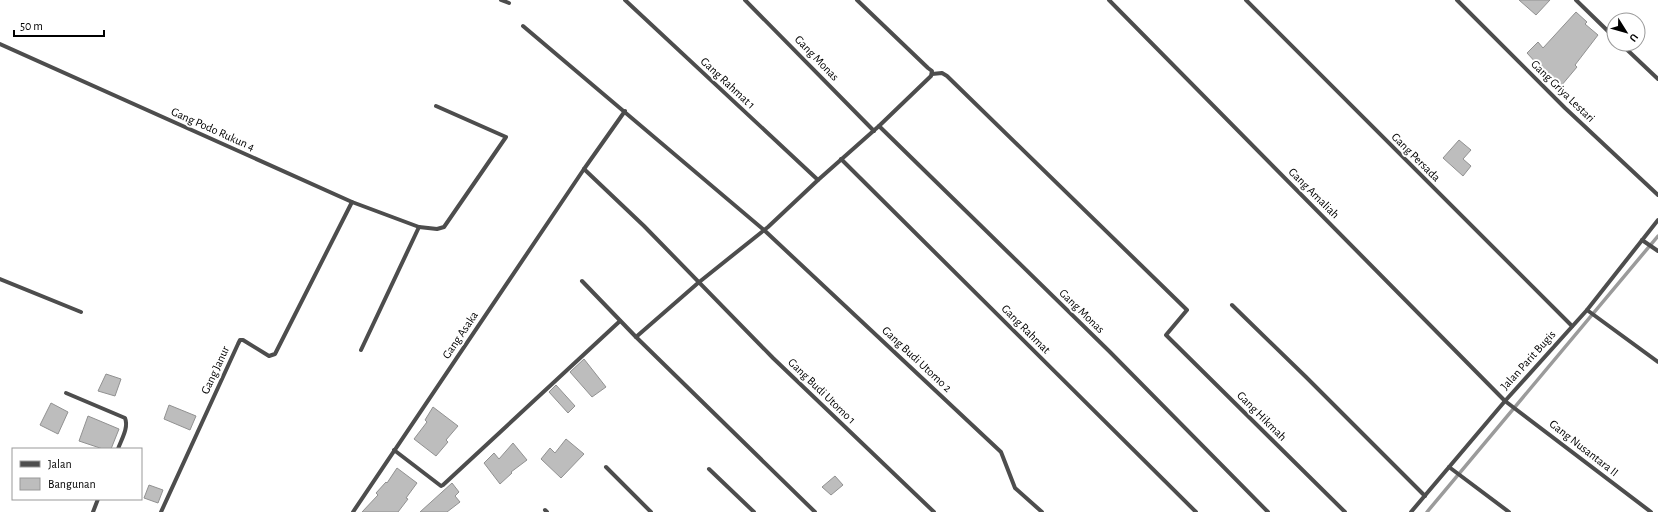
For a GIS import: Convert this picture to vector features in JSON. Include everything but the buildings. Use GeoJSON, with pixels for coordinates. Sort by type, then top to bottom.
{"type":"FeatureCollection","features":[{"type":"Feature","properties":{"kind":"street"},"geometry":{"type":"LineString","coordinates":[[501,0],[509,3]]}},
{"type":"Feature","properties":{"kind":"street","name":"Gang Rahmat 1"},"geometry":{"type":"LineString","coordinates":[[625,0],[818,180]]}},
{"type":"Feature","properties":{"kind":"street","name":"Gang Monas"},"geometry":{"type":"LineString","coordinates":[[745,0],[874,131]]}},
{"type":"Feature","properties":{"kind":"street"},"geometry":{"type":"LineString","coordinates":[[636,337],[698,283],[764,230],[909,99],[932,74],[928,68],[857,0]]}},
{"type":"Feature","properties":{"kind":"street","name":"Gang Amaliah"},"geometry":{"type":"LineString","coordinates":[[1109,0],[1506,401]]}},
{"type":"Feature","properties":{"kind":"street","name":"Gang Persada"},"geometry":{"type":"LineString","coordinates":[[1246,0],[1572,326]]}},
{"type":"Feature","properties":{"kind":"street","name":"Gang Griya Lestari"},"geometry":{"type":"LineString","coordinates":[[1456,0],[1565,108],[1658,195]]}},
{"type":"Feature","properties":{"kind":"street"},"geometry":{"type":"LineString","coordinates":[[1576,0],[1606,29]]}},
{"type":"Feature","properties":{"kind":"street","name":"Gang Budi Utomo 2"},"geometry":{"type":"LineString","coordinates":[[523,26],[764,230],[1001,452],[1015,488],[1042,512]]}},
{"type":"Feature","properties":{"kind":"street","name":"Gang Podo Rukun 4"},"geometry":{"type":"LineString","coordinates":[[0,44],[352,202],[419,227],[437,229],[444,227],[506,137],[436,106]]}},
{"type":"Feature","properties":{"kind":"street"},"geometry":{"type":"LineString","coordinates":[[1629,52],[1658,79]]}},
{"type":"Feature","properties":{"kind":"street","name":"Gang Hikmah"},"geometry":{"type":"LineString","coordinates":[[932,74],[942,73],[947,76],[1187,310],[1166,335],[1345,512]]}},
{"type":"Feature","properties":{"kind":"street","name":"Gang Asaka"},"geometry":{"type":"LineString","coordinates":[[353,512],[584,168],[625,112]]}},
{"type":"Feature","properties":{"kind":"street","name":"Gang Monas"},"geometry":{"type":"LineString","coordinates":[[879,126],[1110,352],[1268,512]]}},
{"type":"Feature","properties":{"kind":"street","name":"Gang Rahmat"},"geometry":{"type":"LineString","coordinates":[[841,159],[1196,512]]}},
{"type":"Feature","properties":{"kind":"street","name":"Gang Budi Utomo 1"},"geometry":{"type":"LineString","coordinates":[[584,168],[644,226],[698,283],[773,358],[934,512]]}},
{"type":"Feature","properties":{"kind":"street","name":"Gang Janur"},"geometry":{"type":"LineString","coordinates":[[161,512],[240,340],[243,340],[269,356],[275,354],[352,202]]}},
{"type":"Feature","properties":{"kind":"street","name":"Jalan Parit Bugis"},"geometry":{"type":"LineString","coordinates":[[1411,512],[1506,401],[1588,310],[1658,220]]}},
{"type":"Feature","properties":{"kind":"street"},"geometry":{"type":"LineString","coordinates":[[361,350],[419,227]]}},
{"type":"Feature","properties":{"kind":"street"},"geometry":{"type":"LineString","coordinates":[[1642,240],[1658,251]]}},
{"type":"Feature","properties":{"kind":"street"},"geometry":{"type":"LineString","coordinates":[[0,279],[81,312]]}},
{"type":"Feature","properties":{"kind":"street"},"geometry":{"type":"LineString","coordinates":[[582,281],[636,337],[814,512]]}},
{"type":"Feature","properties":{"kind":"street"},"geometry":{"type":"LineString","coordinates":[[1232,305],[1425,496]]}},
{"type":"Feature","properties":{"kind":"street"},"geometry":{"type":"LineString","coordinates":[[1588,310],[1658,362]]}},
{"type":"Feature","properties":{"kind":"street"},"geometry":{"type":"LineString","coordinates":[[394,450],[441,486],[443,485],[620,321]]}},
{"type":"Feature","properties":{"kind":"street"},"geometry":{"type":"LineString","coordinates":[[66,393],[125,418],[127,423],[118,448]]}},
{"type":"Feature","properties":{"kind":"street","name":"Gang Nusantara II"},"geometry":{"type":"LineString","coordinates":[[1506,401],[1651,512]]}},
{"type":"Feature","properties":{"kind":"street"},"geometry":{"type":"LineString","coordinates":[[606,467],[651,512]]}},
{"type":"Feature","properties":{"kind":"street"},"geometry":{"type":"LineString","coordinates":[[709,468],[754,512]]}},
{"type":"Feature","properties":{"kind":"street"},"geometry":{"type":"LineString","coordinates":[[1450,468],[1509,512]]}},
{"type":"Feature","properties":{"kind":"street"},"geometry":{"type":"LineString","coordinates":[[93,512],[98,500]]}},
{"type":"Feature","properties":{"kind":"waterway"},"geometry":{"type":"LineString","coordinates":[[1427,512],[1658,236]]}}]}
